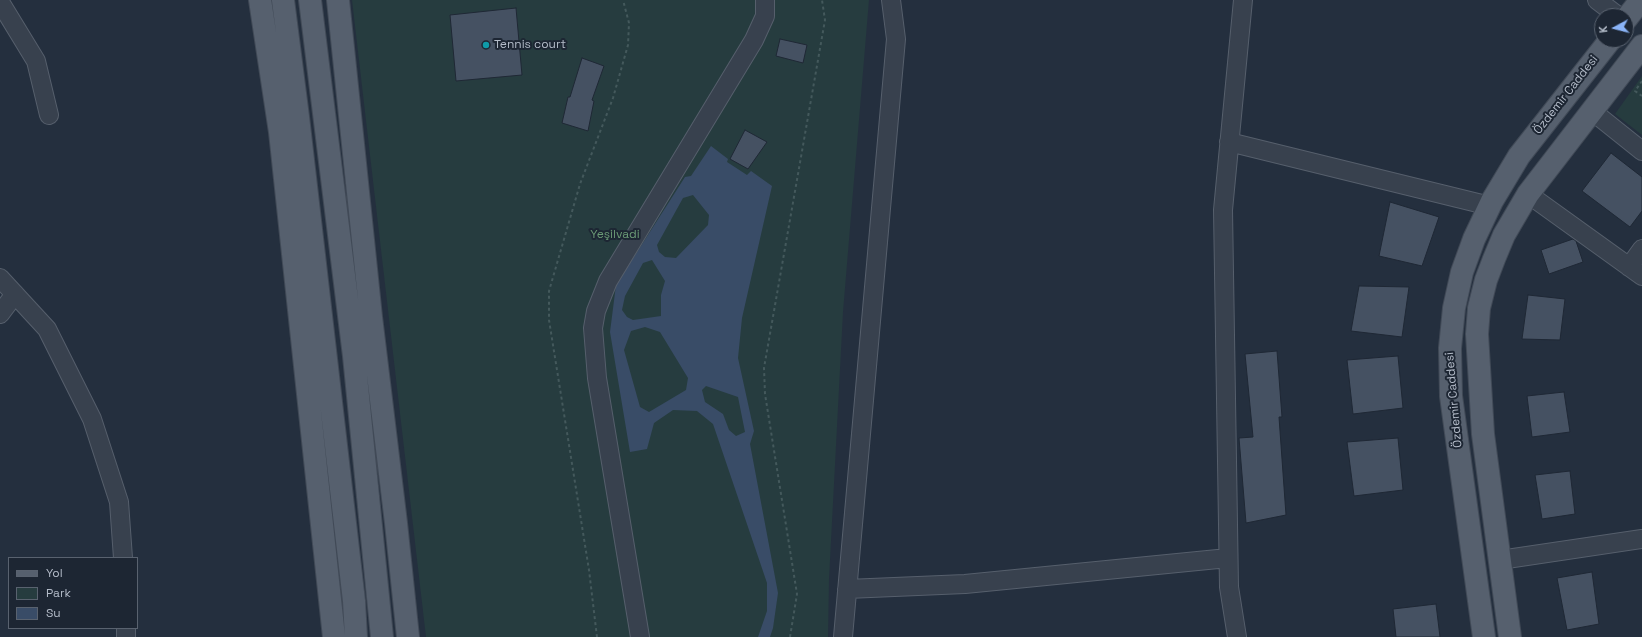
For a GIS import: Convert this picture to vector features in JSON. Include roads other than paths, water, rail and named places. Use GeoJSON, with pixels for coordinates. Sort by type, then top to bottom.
{"type":"FeatureCollection","features":[{"type":"Feature","properties":{"kind":"main road"},"geometry":{"type":"LineString","coordinates":[[283,0],[353,593],[356,637]]}},
{"type":"Feature","properties":{"kind":"main road"},"geometry":{"type":"LineString","coordinates":[[310,0],[354,356],[382,637]]}},
{"type":"Feature","properties":{"kind":"main road"},"geometry":{"type":"LineString","coordinates":[[338,0],[371,317],[408,637]]}},
{"type":"Feature","properties":{"kind":"main road"},"geometry":{"type":"LineString","coordinates":[[1634,9],[1641,0]]}},
{"type":"Feature","properties":{"kind":"main road"},"geometry":{"type":"LineString","coordinates":[[261,2],[280,132],[334,637]]}},
{"type":"Feature","properties":{"kind":"main road"},"geometry":{"type":"LineString","coordinates":[[1510,637],[1483,434],[1477,334],[1480,308],[1486,280],[1504,235],[1528,194],[1642,46]]}},
{"type":"Feature","properties":{"kind":"main road","name":"Özdemir Caddesi"},"geometry":{"type":"LineString","coordinates":[[1484,637],[1452,403],[1450,348],[1454,308],[1462,272],[1474,239],[1490,206],[1519,156],[1604,48]]}},
{"type":"Feature","properties":{"kind":"street"},"geometry":{"type":"LineString","coordinates":[[640,637],[597,378],[593,328],[595,317],[608,281],[754,40],[765,16],[765,0]]}},
{"type":"Feature","properties":{"kind":"street"},"geometry":{"type":"LineString","coordinates":[[843,637],[896,39],[891,0]]}},
{"type":"Feature","properties":{"kind":"street"},"geometry":{"type":"LineString","coordinates":[[1237,637],[1229,588],[1228,558],[1223,210],[1242,0]]}},
{"type":"Feature","properties":{"kind":"street"},"geometry":{"type":"LineString","coordinates":[[1597,0],[1608,8]]}},
{"type":"Feature","properties":{"kind":"street"},"geometry":{"type":"LineString","coordinates":[[0,2],[36,61],[49,115]]}},
{"type":"Feature","properties":{"kind":"street"},"geometry":{"type":"LineString","coordinates":[[1592,111],[1642,150]]}},
{"type":"Feature","properties":{"kind":"street"},"geometry":{"type":"LineString","coordinates":[[1229,142],[1490,206]]}},
{"type":"Feature","properties":{"kind":"street"},"geometry":{"type":"LineString","coordinates":[[1528,194],[1636,272],[1642,249]]}},
{"type":"Feature","properties":{"kind":"street"},"geometry":{"type":"LineString","coordinates":[[0,278],[47,329],[92,419],[119,502],[123,557]]}},
{"type":"Feature","properties":{"kind":"street"},"geometry":{"type":"LineString","coordinates":[[0,314],[15,294]]}},
{"type":"Feature","properties":{"kind":"street"},"geometry":{"type":"LineString","coordinates":[[1500,560],[1642,539]]}},
{"type":"Feature","properties":{"kind":"street"},"geometry":{"type":"LineString","coordinates":[[847,590],[965,584],[1228,558]]}},
{"type":"Feature","properties":{"kind":"water"},"geometry":{"type":"Polygon","coordinates":[[[711,146],[728,159],[727,162],[747,175],[751,171],[772,186],[742,318],[738,358],[754,431],[750,444],[778,593],[773,628],[770,637],[758,637],[767,611],[767,583],[713,424],[697,411],[673,410],[654,423],[647,449],[630,452],[610,332],[616,285],[685,177],[691,176],[711,146]],[[693,195],[683,198],[657,245],[659,252],[665,257],[676,258],[708,225],[709,215],[693,195]],[[652,260],[643,263],[625,296],[622,310],[627,317],[633,320],[661,316],[661,295],[665,281],[652,260]],[[645,327],[631,331],[624,350],[640,407],[649,412],[686,390],[688,378],[660,332],[645,327]],[[706,386],[702,390],[705,402],[723,414],[729,430],[736,436],[745,432],[738,397],[706,386]]]}},
{"type":"Feature","properties":{"kind":"place","name":"Tennis court"},"geometry":{"type":"Point","coordinates":[486,45]}},
{"type":"Feature","properties":{"kind":"park label","name":"Yeşilvadi"},"geometry":{"type":"Point","coordinates":[615,235]}}]}
